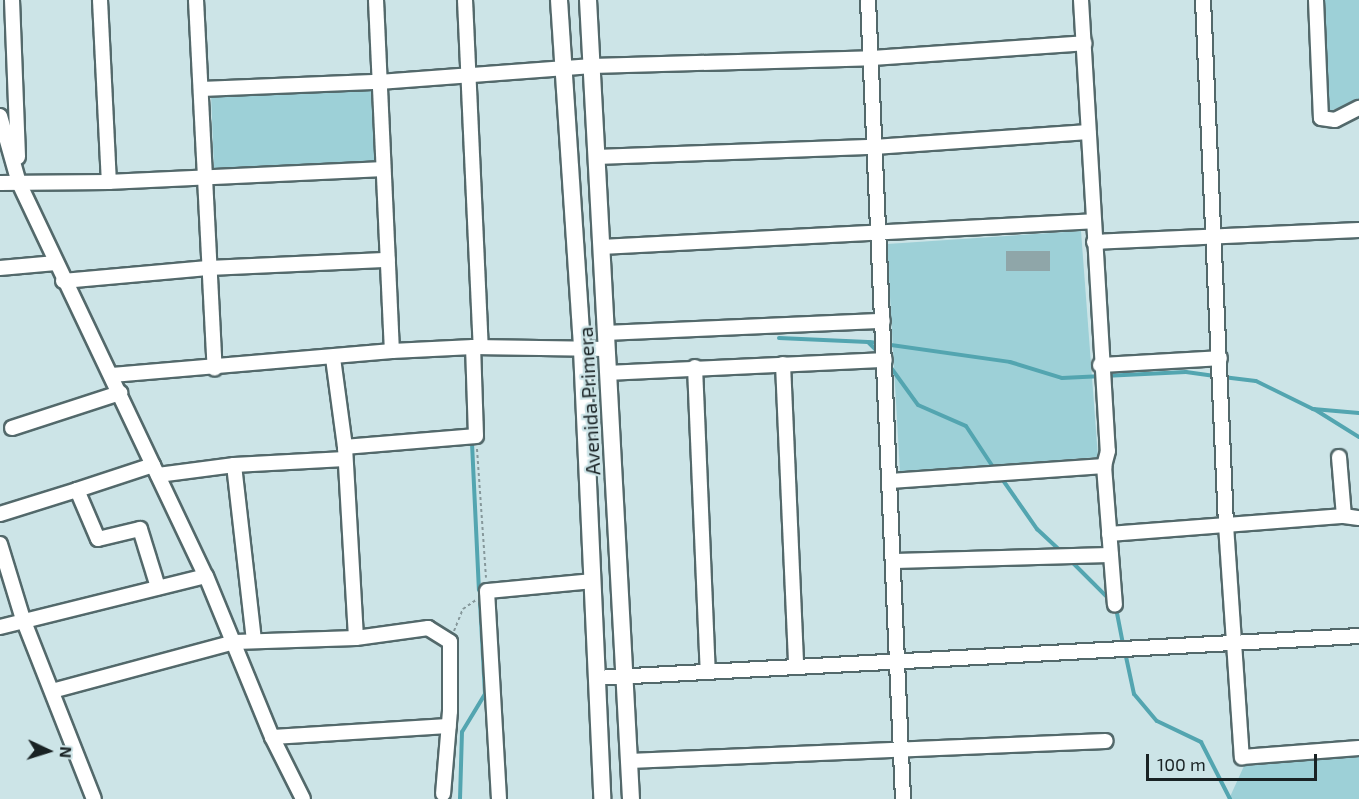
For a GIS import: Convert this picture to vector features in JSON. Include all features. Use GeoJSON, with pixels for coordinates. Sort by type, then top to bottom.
{"type":"FeatureCollection","features":[{"type":"Feature","properties":{"kind":"main road","name":"Avenida Primera"},"geometry":{"type":"LineString","coordinates":[[559,0],[582,350],[602,799]]}},
{"type":"Feature","properties":{"kind":"main road","name":"Avenida Primera"},"geometry":{"type":"LineString","coordinates":[[588,0],[632,799]]}},
{"type":"Feature","properties":{"kind":"street"},"geometry":{"type":"LineString","coordinates":[[12,0],[20,183]]}},
{"type":"Feature","properties":{"kind":"street"},"geometry":{"type":"LineString","coordinates":[[100,0],[109,182]]}},
{"type":"Feature","properties":{"kind":"street"},"geometry":{"type":"LineString","coordinates":[[196,0],[215,369]]}},
{"type":"Feature","properties":{"kind":"street"},"geometry":{"type":"LineString","coordinates":[[376,0],[392,351]]}},
{"type":"Feature","properties":{"kind":"street"},"geometry":{"type":"LineString","coordinates":[[0,514],[77,490],[156,470],[234,465],[476,436],[477,347],[465,0]]}},
{"type":"Feature","properties":{"kind":"street"},"geometry":{"type":"LineString","coordinates":[[868,0],[903,799]]}},
{"type":"Feature","properties":{"kind":"street"},"geometry":{"type":"LineString","coordinates":[[1081,0],[1100,365],[1108,451],[1104,466],[1115,604]]}},
{"type":"Feature","properties":{"kind":"street"},"geometry":{"type":"LineString","coordinates":[[1203,0],[1232,645],[1242,757],[1359,748]]}},
{"type":"Feature","properties":{"kind":"street"},"geometry":{"type":"LineString","coordinates":[[1316,0],[1321,118],[1335,120],[1359,108]]}},
{"type":"Feature","properties":{"kind":"street"},"geometry":{"type":"LineString","coordinates":[[201,89],[379,82],[591,66],[872,58],[1084,44]]}},
{"type":"Feature","properties":{"kind":"street"},"geometry":{"type":"LineString","coordinates":[[0,116],[20,183],[63,281],[112,375],[206,576],[272,737],[303,799]]}},
{"type":"Feature","properties":{"kind":"street"},"geometry":{"type":"LineString","coordinates":[[596,157],[874,147],[1088,132]]}},
{"type":"Feature","properties":{"kind":"street"},"geometry":{"type":"LineString","coordinates":[[0,183],[109,182],[383,169]]}},
{"type":"Feature","properties":{"kind":"street"},"geometry":{"type":"LineString","coordinates":[[601,247],[878,235],[1093,221]]}},
{"type":"Feature","properties":{"kind":"street"},"geometry":{"type":"LineString","coordinates":[[1094,242],[1359,230]]}},
{"type":"Feature","properties":{"kind":"street"},"geometry":{"type":"LineString","coordinates":[[63,281],[210,268],[388,260]]}},
{"type":"Feature","properties":{"kind":"street"},"geometry":{"type":"LineString","coordinates":[[0,268],[56,263]]}},
{"type":"Feature","properties":{"kind":"street"},"geometry":{"type":"LineString","coordinates":[[112,375],[215,369],[392,351],[477,347],[582,350],[606,341],[883,321]]}},
{"type":"Feature","properties":{"kind":"street"},"geometry":{"type":"LineString","coordinates":[[333,358],[345,453],[356,638]]}},
{"type":"Feature","properties":{"kind":"street"},"geometry":{"type":"LineString","coordinates":[[1100,365],[1220,358]]}},
{"type":"Feature","properties":{"kind":"street"},"geometry":{"type":"LineString","coordinates":[[608,373],[695,367],[885,360]]}},
{"type":"Feature","properties":{"kind":"street"},"geometry":{"type":"LineString","coordinates":[[783,364],[796,665]]}},
{"type":"Feature","properties":{"kind":"street"},"geometry":{"type":"LineString","coordinates":[[695,367],[708,671]]}},
{"type":"Feature","properties":{"kind":"street"},"geometry":{"type":"LineString","coordinates":[[12,428],[120,393]]}},
{"type":"Feature","properties":{"kind":"street"},"geometry":{"type":"LineString","coordinates":[[1339,457],[1344,516]]}},
{"type":"Feature","properties":{"kind":"street"},"geometry":{"type":"LineString","coordinates":[[234,465],[254,641]]}},
{"type":"Feature","properties":{"kind":"street"},"geometry":{"type":"LineString","coordinates":[[890,481],[1104,466]]}},
{"type":"Feature","properties":{"kind":"street"},"geometry":{"type":"LineString","coordinates":[[77,490],[98,539],[140,530],[158,587]]}},
{"type":"Feature","properties":{"kind":"street"},"geometry":{"type":"LineString","coordinates":[[1109,534],[1344,516],[1359,518]]}},
{"type":"Feature","properties":{"kind":"street"},"geometry":{"type":"LineString","coordinates":[[0,544],[22,619],[94,799]]}},
{"type":"Feature","properties":{"kind":"street"},"geometry":{"type":"LineString","coordinates":[[893,561],[1111,555]]}},
{"type":"Feature","properties":{"kind":"street"},"geometry":{"type":"LineString","coordinates":[[0,627],[22,619],[206,576]]}},
{"type":"Feature","properties":{"kind":"street"},"geometry":{"type":"LineString","coordinates":[[499,799],[487,591],[592,581]]}},
{"type":"Feature","properties":{"kind":"street"},"geometry":{"type":"LineString","coordinates":[[52,691],[235,642],[356,638],[428,628],[450,642],[449,726],[443,794]]}},
{"type":"Feature","properties":{"kind":"street"},"geometry":{"type":"LineString","coordinates":[[596,678],[796,665],[1232,645],[1359,636]]}},
{"type":"Feature","properties":{"kind":"street"},"geometry":{"type":"LineString","coordinates":[[272,737],[449,726]]}},
{"type":"Feature","properties":{"kind":"street"},"geometry":{"type":"LineString","coordinates":[[629,761],[1106,741]]}},
{"type":"Feature","properties":{"kind":"path"},"geometry":{"type":"LineString","coordinates":[[450,642],[463,609],[487,591],[476,436]]}},
{"type":"Feature","properties":{"kind":"shaded area"},"geometry":{"type":"Polygon","coordinates":[[[1320,0],[1359,0],[1359,102],[1326,112],[1320,0]]]}},
{"type":"Feature","properties":{"kind":"shaded area"},"geometry":{"type":"Polygon","coordinates":[[[372,88],[376,163],[214,168],[211,95],[372,88]]]}},
{"type":"Feature","properties":{"kind":"shaded area"},"geometry":{"type":"Polygon","coordinates":[[[1081,231],[1098,457],[900,472],[887,244],[1081,231]]]}},
{"type":"Feature","properties":{"kind":"shaded area"},"geometry":{"type":"Polygon","coordinates":[[[1359,756],[1359,799],[1229,799],[1244,766],[1359,756]]]}},
{"type":"Feature","properties":{"kind":"building"},"geometry":{"type":"Polygon","coordinates":[[[1006,251],[1050,251],[1050,271],[1006,271],[1006,251]]]}},
{"type":"Feature","properties":{"kind":"waterway"},"geometry":{"type":"LineString","coordinates":[[779,338],[868,342],[878,352]]}},
{"type":"Feature","properties":{"kind":"waterway"},"geometry":{"type":"LineString","coordinates":[[870,342],[1010,362],[1062,378],[1186,372],[1215,376]]}},
{"type":"Feature","properties":{"kind":"waterway"},"geometry":{"type":"LineString","coordinates":[[889,365],[918,405],[966,426],[995,470]]}},
{"type":"Feature","properties":{"kind":"waterway"},"geometry":{"type":"LineString","coordinates":[[1223,377],[1256,381],[1313,409],[1359,413]]}},
{"type":"Feature","properties":{"kind":"waterway"},"geometry":{"type":"LineString","coordinates":[[1314,409],[1359,437]]}},
{"type":"Feature","properties":{"kind":"waterway"},"geometry":{"type":"LineString","coordinates":[[472,443],[479,590]]}},
{"type":"Feature","properties":{"kind":"waterway"},"geometry":{"type":"LineString","coordinates":[[1000,476],[1037,529],[1061,551]]}},
{"type":"Feature","properties":{"kind":"waterway"},"geometry":{"type":"LineString","coordinates":[[1071,561],[1110,600]]}},
{"type":"Feature","properties":{"kind":"waterway"},"geometry":{"type":"LineString","coordinates":[[460,799],[462,732],[485,694],[480,603]]}},
{"type":"Feature","properties":{"kind":"waterway"},"geometry":{"type":"LineString","coordinates":[[1116,608],[1123,645]]}},
{"type":"Feature","properties":{"kind":"waterway"},"geometry":{"type":"LineString","coordinates":[[1125,652],[1134,694],[1157,721],[1201,742],[1230,799]]}}]}
